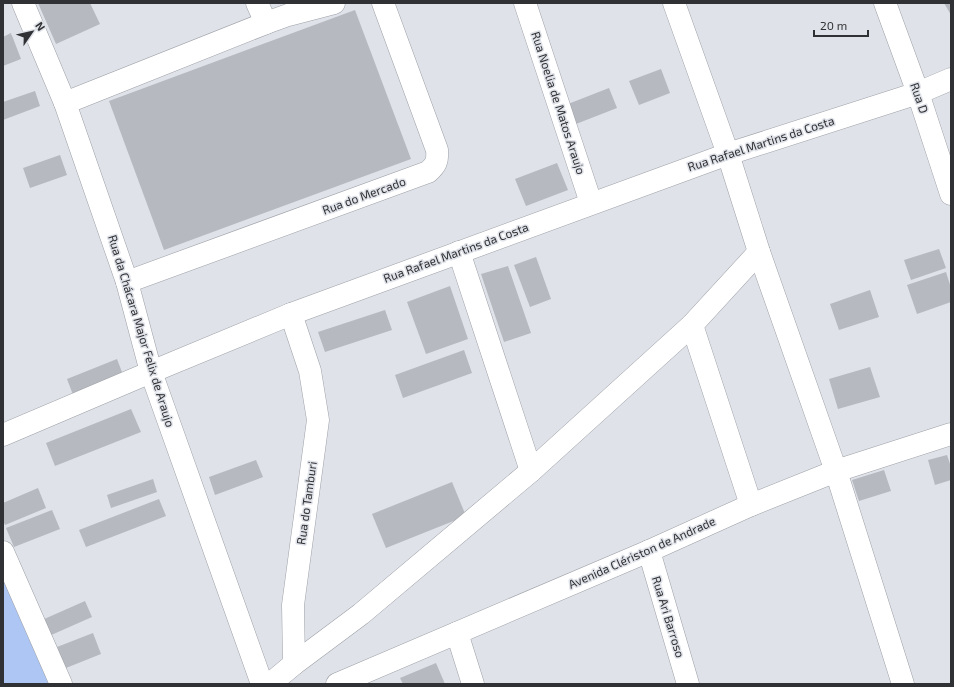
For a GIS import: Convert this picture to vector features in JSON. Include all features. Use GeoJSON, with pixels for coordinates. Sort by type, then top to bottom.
{"type":"FeatureCollection","features":[{"type":"Feature","properties":{"kind":"street","name":"Rua da Chácara Major Felix de Araujo"},"geometry":{"type":"LineString","coordinates":[[23,3],[65,103],[127,282],[151,372],[262,684]]}},
{"type":"Feature","properties":{"kind":"street"},"geometry":{"type":"LineString","coordinates":[[256,3],[266,23]]}},
{"type":"Feature","properties":{"kind":"street"},"geometry":{"type":"LineString","coordinates":[[65,103],[266,23],[286,9],[334,3]]}},
{"type":"Feature","properties":{"kind":"street","name":"Rua do Mercado"},"geometry":{"type":"LineString","coordinates":[[127,282],[428,172],[435,166],[438,159],[437,150],[383,3]]}},
{"type":"Feature","properties":{"kind":"street","name":"Rua Noelia de Matos Araujo"},"geometry":{"type":"LineString","coordinates":[[525,3],[590,203]]}},
{"type":"Feature","properties":{"kind":"street"},"geometry":{"type":"LineString","coordinates":[[674,3],[728,154],[759,252],[836,471],[903,684]]}},
{"type":"Feature","properties":{"kind":"street","name":"Rua D"},"geometry":{"type":"LineString","coordinates":[[885,3],[918,93],[951,194]]}},
{"type":"Feature","properties":{"kind":"street","name":"Rua Rafael Martins da Costa"},"geometry":{"type":"LineString","coordinates":[[3,435],[291,314],[590,203],[728,154],[918,93],[951,79]]}},
{"type":"Feature","properties":{"kind":"street"},"geometry":{"type":"LineString","coordinates":[[459,252],[532,471]]}},
{"type":"Feature","properties":{"kind":"street"},"geometry":{"type":"LineString","coordinates":[[270,684],[294,664],[361,614],[532,471],[692,325],[759,252]]}},
{"type":"Feature","properties":{"kind":"street","name":"Rua do Tamburi"},"geometry":{"type":"LineString","coordinates":[[291,314],[310,371],[318,420],[293,605],[294,664]]}},
{"type":"Feature","properties":{"kind":"street"},"geometry":{"type":"LineString","coordinates":[[692,325],[751,505]]}},
{"type":"Feature","properties":{"kind":"street","name":"Avenida Clériston de Andrade"},"geometry":{"type":"LineString","coordinates":[[337,684],[649,551],[751,505],[836,471],[951,434]]}},
{"type":"Feature","properties":{"kind":"street","name":"Rua Ari Barroso"},"geometry":{"type":"LineString","coordinates":[[649,551],[688,684]]}},
{"type":"Feature","properties":{"kind":"street"},"geometry":{"type":"LineString","coordinates":[[3,552],[61,684]]}},
{"type":"Feature","properties":{"kind":"street"},"geometry":{"type":"LineString","coordinates":[[457,633],[473,684]]}},
{"type":"Feature","properties":{"kind":"shaded area"},"geometry":{"type":"Polygon","coordinates":[[[3,560],[57,684],[3,684],[3,560]]]}},
{"type":"Feature","properties":{"kind":"building"},"geometry":{"type":"Polygon","coordinates":[[[38,3],[90,3],[100,24],[56,44],[38,3]]]}},
{"type":"Feature","properties":{"kind":"building"},"geometry":{"type":"Polygon","coordinates":[[[944,3],[951,3],[951,15],[944,3]]]}},
{"type":"Feature","properties":{"kind":"building"},"geometry":{"type":"Polygon","coordinates":[[[355,10],[411,159],[164,250],[109,101],[355,10]]]}},
{"type":"Feature","properties":{"kind":"building"},"geometry":{"type":"Polygon","coordinates":[[[11,33],[21,59],[3,66],[3,37],[11,33]]]}},
{"type":"Feature","properties":{"kind":"building"},"geometry":{"type":"Polygon","coordinates":[[[661,69],[670,93],[639,105],[629,81],[661,69]]]}},
{"type":"Feature","properties":{"kind":"building"},"geometry":{"type":"Polygon","coordinates":[[[609,88],[617,108],[576,124],[568,104],[609,88]]]}},
{"type":"Feature","properties":{"kind":"building"},"geometry":{"type":"Polygon","coordinates":[[[35,91],[40,106],[3,120],[3,102],[35,91]]]}},
{"type":"Feature","properties":{"kind":"building"},"geometry":{"type":"Polygon","coordinates":[[[60,155],[67,175],[30,188],[23,168],[60,155]]]}},
{"type":"Feature","properties":{"kind":"building"},"geometry":{"type":"Polygon","coordinates":[[[557,163],[568,190],[526,206],[515,179],[557,163]]]}},
{"type":"Feature","properties":{"kind":"building"},"geometry":{"type":"Polygon","coordinates":[[[939,249],[946,268],[911,280],[904,260],[939,249]]]}},
{"type":"Feature","properties":{"kind":"building"},"geometry":{"type":"Polygon","coordinates":[[[536,257],[551,299],[530,307],[514,265],[536,257]]]}},
{"type":"Feature","properties":{"kind":"building"},"geometry":{"type":"Polygon","coordinates":[[[508,266],[531,333],[504,342],[481,274],[508,266]]]}},
{"type":"Feature","properties":{"kind":"building"},"geometry":{"type":"Polygon","coordinates":[[[946,272],[951,288],[951,302],[917,314],[907,285],[946,272]]]}},
{"type":"Feature","properties":{"kind":"building"},"geometry":{"type":"Polygon","coordinates":[[[450,286],[468,339],[426,354],[407,302],[450,286]]]}},
{"type":"Feature","properties":{"kind":"building"},"geometry":{"type":"Polygon","coordinates":[[[870,290],[879,317],[839,330],[830,304],[870,290]]]}},
{"type":"Feature","properties":{"kind":"building"},"geometry":{"type":"Polygon","coordinates":[[[385,310],[392,330],[325,352],[318,332],[385,310]]]}},
{"type":"Feature","properties":{"kind":"building"},"geometry":{"type":"Polygon","coordinates":[[[464,350],[472,373],[403,398],[395,375],[464,350]]]}},
{"type":"Feature","properties":{"kind":"building"},"geometry":{"type":"Polygon","coordinates":[[[117,359],[125,380],[75,400],[67,379],[117,359]]]}},
{"type":"Feature","properties":{"kind":"building"},"geometry":{"type":"Polygon","coordinates":[[[870,367],[880,397],[838,409],[829,379],[870,367]]]}},
{"type":"Feature","properties":{"kind":"building"},"geometry":{"type":"Polygon","coordinates":[[[131,409],[141,432],[55,466],[46,443],[131,409]]]}},
{"type":"Feature","properties":{"kind":"building"},"geometry":{"type":"Polygon","coordinates":[[[947,455],[951,467],[951,480],[935,485],[928,460],[947,455]]]}},
{"type":"Feature","properties":{"kind":"building"},"geometry":{"type":"Polygon","coordinates":[[[256,460],[263,477],[215,495],[209,477],[256,460]]]}},
{"type":"Feature","properties":{"kind":"building"},"geometry":{"type":"Polygon","coordinates":[[[884,470],[891,491],[859,501],[852,480],[884,470]]]}},
{"type":"Feature","properties":{"kind":"building"},"geometry":{"type":"Polygon","coordinates":[[[153,479],[157,492],[111,508],[107,495],[153,479]]]}},
{"type":"Feature","properties":{"kind":"building"},"geometry":{"type":"Polygon","coordinates":[[[452,482],[466,516],[386,548],[372,514],[452,482]]]}},
{"type":"Feature","properties":{"kind":"building"},"geometry":{"type":"Polygon","coordinates":[[[38,488],[46,508],[5,525],[3,521],[3,503],[38,488]]]}},
{"type":"Feature","properties":{"kind":"building"},"geometry":{"type":"Polygon","coordinates":[[[159,499],[166,516],[86,547],[79,530],[159,499]]]}},
{"type":"Feature","properties":{"kind":"building"},"geometry":{"type":"Polygon","coordinates":[[[52,510],[60,529],[14,547],[6,528],[52,510]]]}},
{"type":"Feature","properties":{"kind":"building"},"geometry":{"type":"Polygon","coordinates":[[[85,601],[92,617],[49,636],[42,620],[85,601]]]}},
{"type":"Feature","properties":{"kind":"building"},"geometry":{"type":"Polygon","coordinates":[[[93,633],[101,654],[66,668],[57,647],[93,633]]]}},
{"type":"Feature","properties":{"kind":"building"},"geometry":{"type":"Polygon","coordinates":[[[436,663],[445,684],[403,684],[400,678],[436,663]]]}}]}
